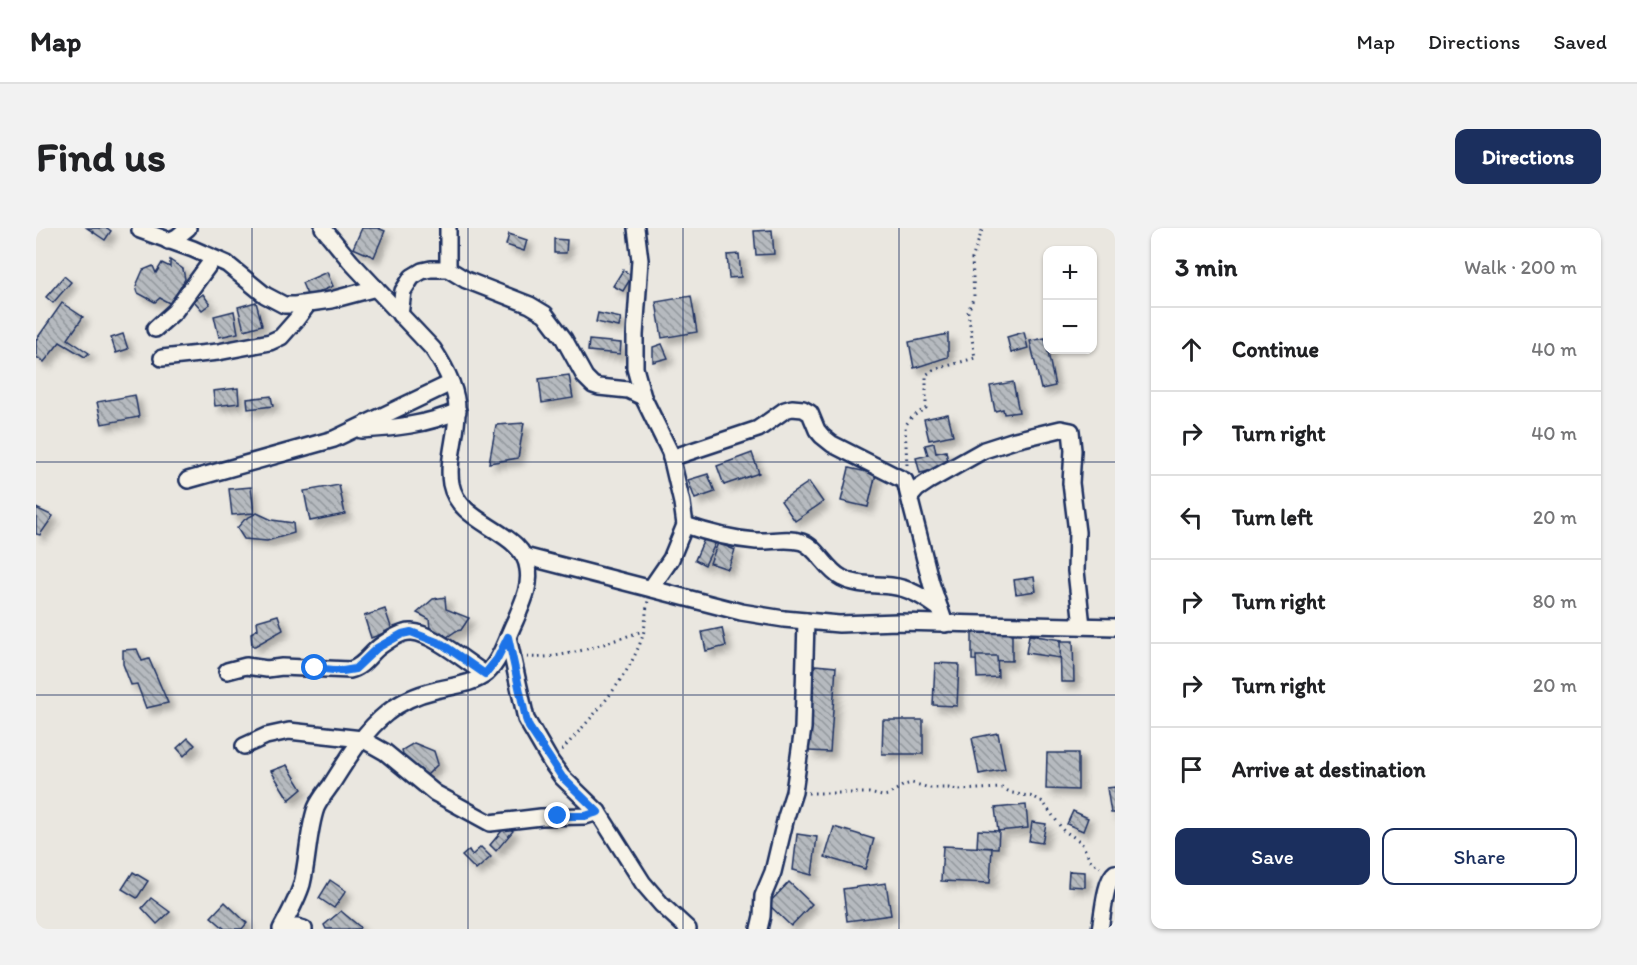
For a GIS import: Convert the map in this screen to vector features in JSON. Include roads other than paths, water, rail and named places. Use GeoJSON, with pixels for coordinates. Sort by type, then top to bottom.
{"type":"FeatureCollection","features":[{"type":"Feature","properties":{"kind":"street"},"geometry":{"type":"LineString","coordinates":[[168,241],[188,228]]}},
{"type":"Feature","properties":{"kind":"street"},"geometry":{"type":"LineString","coordinates":[[282,929],[301,885],[316,810],[362,739],[387,712],[407,701],[471,681],[485,674],[497,659],[508,637],[528,585],[529,571],[524,556],[512,543],[472,516],[455,496],[451,484],[450,466],[458,411],[451,383],[433,349],[351,262],[323,228]]}},
{"type":"Feature","properties":{"kind":"street"},"geometry":{"type":"LineString","coordinates":[[448,228],[448,269]]}},
{"type":"Feature","properties":{"kind":"street"},"geometry":{"type":"LineString","coordinates":[[636,228],[640,260],[635,368],[643,397],[671,458],[685,525],[671,559],[651,588]]}},
{"type":"Feature","properties":{"kind":"street"},"geometry":{"type":"LineString","coordinates":[[140,230],[227,264],[277,303],[295,306],[376,288]]}},
{"type":"Feature","properties":{"kind":"street"},"geometry":{"type":"LineString","coordinates":[[156,329],[175,311],[213,259]]}},
{"type":"Feature","properties":{"kind":"street"},"geometry":{"type":"LineString","coordinates":[[400,315],[403,291],[412,277],[422,271],[448,269],[466,280],[537,308],[545,314],[593,385],[628,390],[643,397]]}},
{"type":"Feature","properties":{"kind":"street"},"geometry":{"type":"LineString","coordinates":[[162,358],[212,353],[270,342],[281,337],[297,320],[308,303]]}},
{"type":"Feature","properties":{"kind":"street"},"geometry":{"type":"LineString","coordinates":[[188,480],[334,439],[451,383]]}},
{"type":"Feature","properties":{"kind":"street"},"geometry":{"type":"LineString","coordinates":[[671,458],[758,429],[785,410],[803,409],[810,413],[817,430],[832,444],[905,481],[931,583],[945,624]]}},
{"type":"Feature","properties":{"kind":"street"},"geometry":{"type":"LineString","coordinates":[[355,430],[404,427],[441,418],[458,411]]}},
{"type":"Feature","properties":{"kind":"street"},"geometry":{"type":"LineString","coordinates":[[910,497],[929,481],[984,450],[1061,429],[1071,431],[1073,450],[1071,483],[1077,532],[1076,571],[1082,626]]}},
{"type":"Feature","properties":{"kind":"street"},"geometry":{"type":"LineString","coordinates":[[685,525],[722,537],[803,542],[828,569],[843,579],[912,591],[940,609]]}},
{"type":"Feature","properties":{"kind":"street"},"geometry":{"type":"LineString","coordinates":[[524,556],[741,612],[806,621],[839,624],[898,622],[1115,627]]}},
{"type":"Feature","properties":{"kind":"street"},"geometry":{"type":"LineString","coordinates":[[759,929],[763,896],[775,864],[786,817],[795,792],[803,728],[806,621]]}},
{"type":"Feature","properties":{"kind":"street"},"geometry":{"type":"LineString","coordinates":[[227,671],[246,666],[267,669],[282,667],[350,670],[360,666],[383,645],[402,634],[411,632],[442,644],[485,674]]}},
{"type":"Feature","properties":{"kind":"street"},"geometry":{"type":"LineString","coordinates":[[508,637],[526,719],[550,762],[598,812],[643,883],[662,905],[688,929]]}},
{"type":"Feature","properties":{"kind":"street"},"geometry":{"type":"LineString","coordinates":[[244,746],[266,736],[290,731],[362,739],[373,743],[435,793],[489,823],[541,817],[585,816],[598,812]]}},
{"type":"Feature","properties":{"kind":"street"},"geometry":{"type":"LineString","coordinates":[[1100,929],[1107,885],[1114,873]]}},
{"type":"Feature","properties":{"kind":"street"},"geometry":{"type":"LineString","coordinates":[[282,929],[297,927],[304,929]]}}]}
